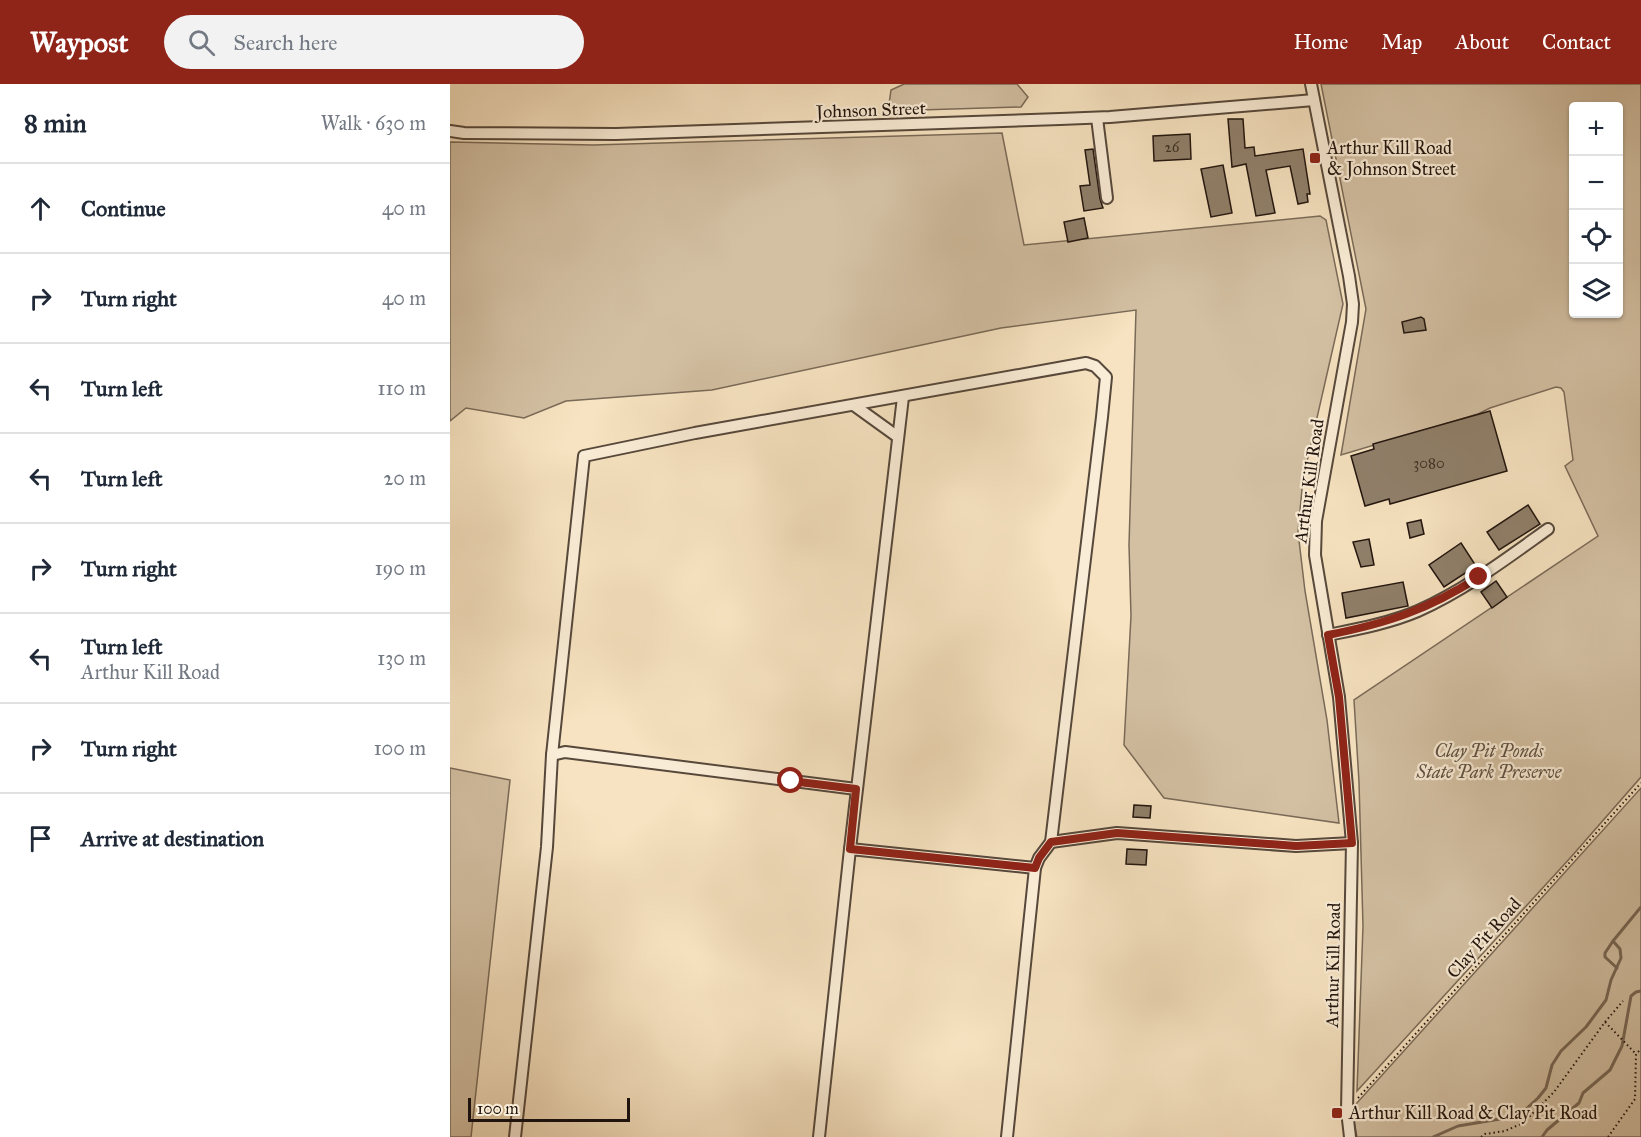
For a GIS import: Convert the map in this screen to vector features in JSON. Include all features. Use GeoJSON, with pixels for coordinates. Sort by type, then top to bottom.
{"type":"FeatureCollection","features":[{"type":"Feature","properties":{"kind":"street","name":"Arthur Kill Road"},"geometry":{"type":"LineString","coordinates":[[1311,84],[1353,304],[1352,322],[1316,521],[1315,555],[1339,697],[1352,843],[1347,1111],[1350,1137]]}},
{"type":"Feature","properties":{"kind":"street","name":"Johnson Street"},"geometry":{"type":"LineString","coordinates":[[450,131],[616,134],[1097,118],[1314,100]]}},
{"type":"Feature","properties":{"kind":"street"},"geometry":{"type":"LineString","coordinates":[[1097,118],[1107,198]]}},
{"type":"Feature","properties":{"kind":"street"},"geometry":{"type":"LineString","coordinates":[[514,1137],[547,847],[552,754],[584,456],[695,433],[1086,363],[1095,366],[1106,377],[1051,842],[1039,858],[1035,868],[1006,1137]]}},
{"type":"Feature","properties":{"kind":"street"},"geometry":{"type":"LineString","coordinates":[[819,1137],[856,789],[903,397]]}},
{"type":"Feature","properties":{"kind":"street"},"geometry":{"type":"LineString","coordinates":[[855,406],[898,437]]}},
{"type":"Feature","properties":{"kind":"street"},"geometry":{"type":"LineString","coordinates":[[1328,635],[1386,622],[1442,600],[1548,529]]}},
{"type":"Feature","properties":{"kind":"street"},"geometry":{"type":"LineString","coordinates":[[552,754],[565,752],[856,789]]}},
{"type":"Feature","properties":{"kind":"street"},"geometry":{"type":"LineString","coordinates":[[1051,842],[1117,833],[1296,846],[1352,843]]}},
{"type":"Feature","properties":{"kind":"street"},"geometry":{"type":"LineString","coordinates":[[850,849],[1035,868]]}},
{"type":"Feature","properties":{"kind":"path","name":"Clay Pit Road"},"geometry":{"type":"LineString","coordinates":[[1347,1111],[1641,783]]}},
{"type":"Feature","properties":{"kind":"path"},"geometry":{"type":"LineString","coordinates":[[1481,1137],[1485,1134],[1505,1131],[1523,1123],[1554,1092],[1623,1001]]}},
{"type":"Feature","properties":{"kind":"path"},"geometry":{"type":"LineString","coordinates":[[1605,1022],[1636,1054]]}},
{"type":"Feature","properties":{"kind":"path"},"geometry":{"type":"LineString","coordinates":[[1608,1137],[1635,1099],[1636,1054],[1641,1049]]}},
{"type":"Feature","properties":{"kind":"green space"},"geometry":{"type":"Polygon","coordinates":[[[904,84],[1017,84],[1028,97],[1021,107],[888,111],[891,90],[904,84]]]}},
{"type":"Feature","properties":{"kind":"green space","name":"Clay Pit Ponds State Park Preserve"},"geometry":{"type":"Polygon","coordinates":[[[1321,84],[1641,84],[1641,777],[1357,1091],[1363,926],[1354,700],[1598,536],[1565,466],[1573,460],[1564,392],[1561,388],[1556,387],[1478,414],[1341,455],[1366,309],[1321,84]]]}},
{"type":"Feature","properties":{"kind":"green space"},"geometry":{"type":"Polygon","coordinates":[[[1002,133],[1024,245],[1320,216],[1326,220],[1343,304],[1303,479],[1298,532],[1305,591],[1327,720],[1339,823],[1164,798],[1124,745],[1131,616],[1129,545],[1136,310],[1001,328],[712,390],[566,401],[524,418],[466,408],[450,421],[450,142],[593,145],[1002,133]]]}},
{"type":"Feature","properties":{"kind":"green space"},"geometry":{"type":"Polygon","coordinates":[[[450,768],[510,780],[471,1137],[450,1137],[450,768]]]}},
{"type":"Feature","properties":{"kind":"green space"},"geometry":{"type":"Polygon","coordinates":[[[1641,788],[1641,1137],[1357,1137],[1354,1122],[1356,1104],[1641,788]]]}},
{"type":"Feature","properties":{"kind":"building"},"geometry":{"type":"Polygon","coordinates":[[[1228,119],[1243,119],[1245,148],[1254,147],[1255,156],[1303,149],[1310,194],[1307,194],[1308,202],[1298,204],[1290,166],[1266,170],[1275,213],[1256,216],[1246,164],[1232,167],[1228,119]]]}},
{"type":"Feature","properties":{"kind":"building"},"geometry":{"type":"Polygon","coordinates":[[[1190,134],[1191,159],[1154,161],[1153,136],[1190,134]]]}},
{"type":"Feature","properties":{"kind":"building"},"geometry":{"type":"Polygon","coordinates":[[[1093,149],[1103,208],[1084,211],[1080,186],[1090,185],[1085,150],[1093,149]]]}},
{"type":"Feature","properties":{"kind":"building"},"geometry":{"type":"Polygon","coordinates":[[[1223,165],[1232,213],[1211,217],[1201,169],[1223,165]]]}},
{"type":"Feature","properties":{"kind":"building"},"geometry":{"type":"Polygon","coordinates":[[[1084,218],[1088,238],[1068,242],[1064,222],[1084,218]]]}},
{"type":"Feature","properties":{"kind":"building"},"geometry":{"type":"Polygon","coordinates":[[[1421,317],[1424,319],[1426,330],[1404,333],[1402,322],[1421,317]]]}},
{"type":"Feature","properties":{"kind":"building"},"geometry":{"type":"Polygon","coordinates":[[[1490,411],[1507,471],[1390,504],[1389,499],[1365,506],[1351,456],[1374,449],[1373,444],[1490,411]]]}},
{"type":"Feature","properties":{"kind":"building"},"geometry":{"type":"Polygon","coordinates":[[[1528,505],[1540,524],[1499,550],[1487,532],[1528,505]]]}},
{"type":"Feature","properties":{"kind":"building"},"geometry":{"type":"Polygon","coordinates":[[[1421,520],[1424,534],[1410,538],[1407,523],[1421,520]]]}},
{"type":"Feature","properties":{"kind":"building"},"geometry":{"type":"Polygon","coordinates":[[[1369,539],[1374,565],[1361,567],[1353,542],[1369,539]]]}},
{"type":"Feature","properties":{"kind":"building"},"geometry":{"type":"Polygon","coordinates":[[[1461,543],[1476,566],[1444,587],[1429,565],[1461,543]]]}},
{"type":"Feature","properties":{"kind":"building"},"geometry":{"type":"Polygon","coordinates":[[[1496,581],[1507,597],[1492,608],[1481,592],[1496,581]]]}},
{"type":"Feature","properties":{"kind":"building"},"geometry":{"type":"Polygon","coordinates":[[[1403,582],[1408,606],[1346,618],[1342,593],[1403,582]]]}},
{"type":"Feature","properties":{"kind":"building"},"geometry":{"type":"Polygon","coordinates":[[[1134,805],[1151,806],[1150,818],[1133,817],[1134,805]]]}},
{"type":"Feature","properties":{"kind":"building"},"geometry":{"type":"Polygon","coordinates":[[[1127,849],[1147,850],[1146,865],[1126,864],[1127,849]]]}},
{"type":"Feature","properties":{"kind":"waterway"},"geometry":{"type":"LineString","coordinates":[[1433,1137],[1458,1126],[1512,1117],[1525,1110],[1538,1098],[1546,1088],[1552,1065],[1561,1051],[1586,1027],[1606,1000],[1611,980],[1621,958],[1620,949],[1613,941],[1641,907]]}},
{"type":"Feature","properties":{"kind":"waterway"},"geometry":{"type":"LineString","coordinates":[[1613,941],[1605,957],[1617,968]]}},
{"type":"Feature","properties":{"kind":"waterway"},"geometry":{"type":"LineString","coordinates":[[1542,1137],[1579,1103],[1583,1093],[1610,1070],[1622,1046],[1631,996],[1641,991]]}},
{"type":"Feature","properties":{"kind":"place","name":"Arthur Kill Road & Johnson Street"},"geometry":{"type":"Point","coordinates":[1315,158]}},
{"type":"Feature","properties":{"kind":"place","name":"Arthur Kill Road & Clay Pit Road"},"geometry":{"type":"Point","coordinates":[1337,1113]}},
{"type":"Feature","properties":{"kind":"route"},"geometry":{"type":"LineString","coordinates":[[791,781],[856,789],[850,849],[1035,868],[1039,858],[1051,842],[1078,836],[1117,833],[1296,846],[1352,843],[1339,697],[1328,635],[1386,622],[1416,612],[1450,596],[1479,577]]}}]}
